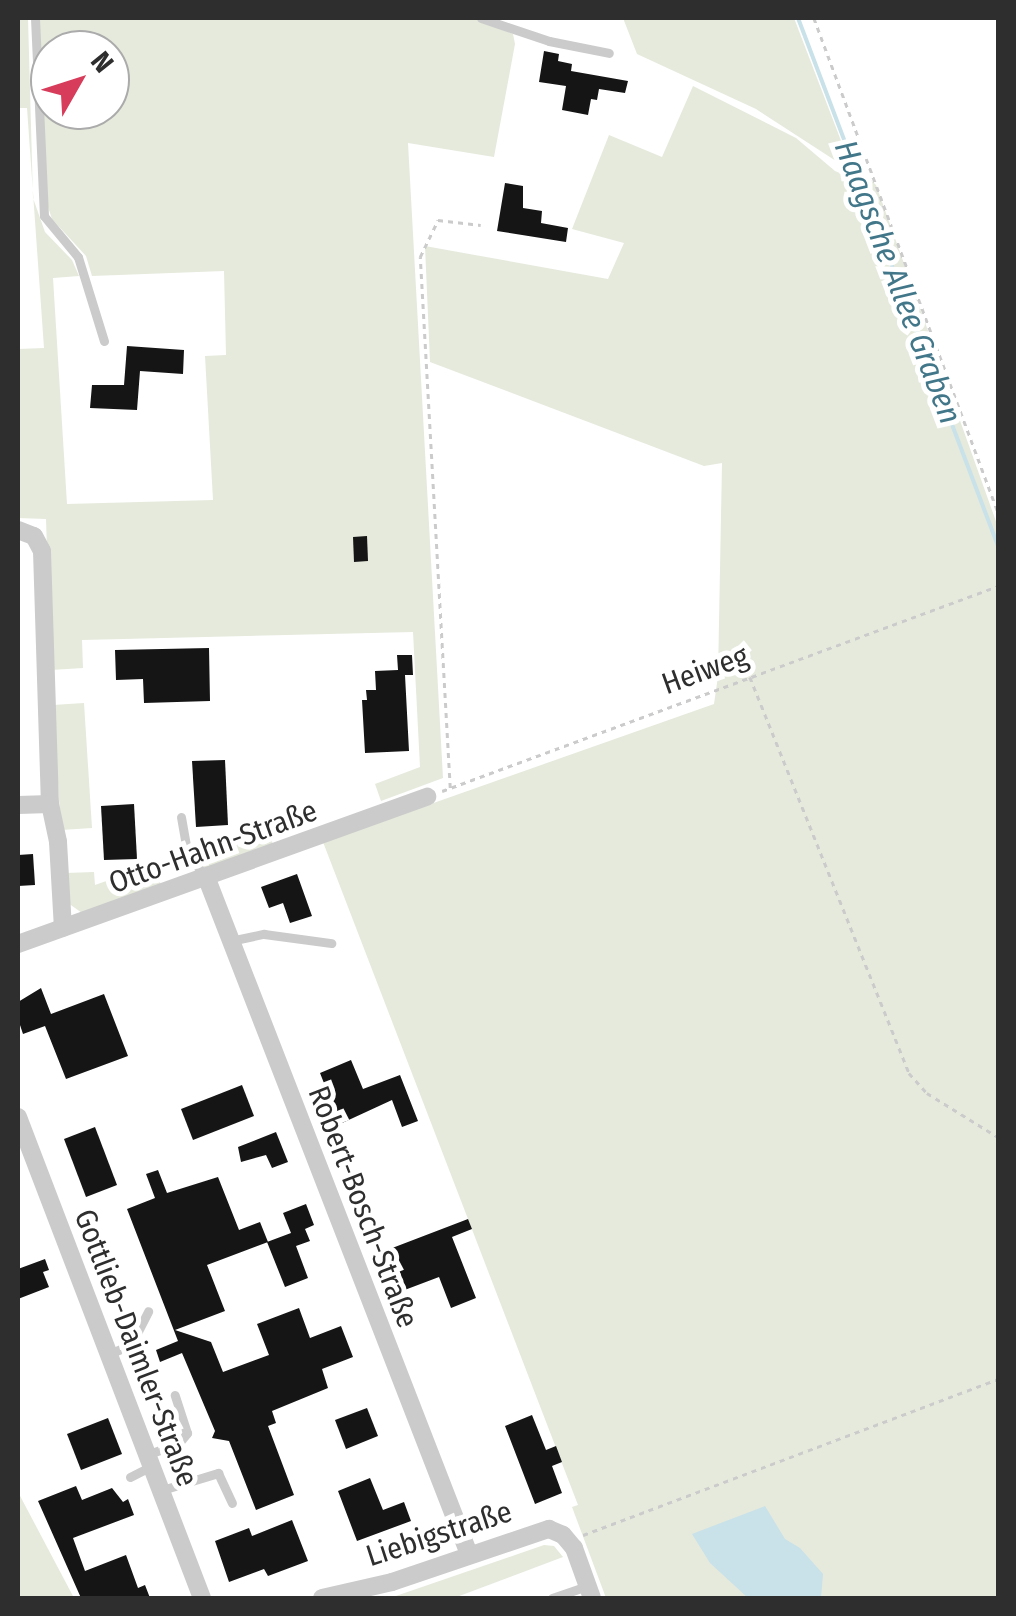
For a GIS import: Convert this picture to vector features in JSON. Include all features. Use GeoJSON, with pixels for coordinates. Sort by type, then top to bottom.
{"type":"FeatureCollection","features":[{"type":"Feature","properties":{"kind":"street"},"geometry":{"type":"LineString","coordinates":[[18,530],[34,536],[42,551],[50,804],[58,842],[64,928]]}},
{"type":"Feature","properties":{"kind":"street","name":"Otto-Hahn-Straße"},"geometry":{"type":"LineString","coordinates":[[18,944],[427,797]]}},
{"type":"Feature","properties":{"kind":"street"},"geometry":{"type":"LineString","coordinates":[[18,806],[50,804]]}},
{"type":"Feature","properties":{"kind":"street","name":"Robert-Bosch-Straße"},"geometry":{"type":"LineString","coordinates":[[206,879],[469,1554]]}},
{"type":"Feature","properties":{"kind":"street","name":"Gottlieb-Daimler-Straße"},"geometry":{"type":"LineString","coordinates":[[18,1117],[202,1598]]}},
{"type":"Feature","properties":{"kind":"street","name":"Liebigstraße"},"geometry":{"type":"LineString","coordinates":[[322,1598],[392,1582],[541,1530],[556,1531],[568,1540]]}},
{"type":"Feature","properties":{"kind":"street"},"geometry":{"type":"LineString","coordinates":[[568,1540],[590,1592]]}},
{"type":"Feature","properties":{"kind":"lane"},"geometry":{"type":"LineString","coordinates":[[34,18],[44,216],[78,256],[104,342]]}},
{"type":"Feature","properties":{"kind":"lane"},"geometry":{"type":"LineString","coordinates":[[481,18],[535,37],[609,53]]}},
{"type":"Feature","properties":{"kind":"lane"},"geometry":{"type":"LineString","coordinates":[[181,817],[188,852],[206,879]]}},
{"type":"Feature","properties":{"kind":"lane"},"geometry":{"type":"LineString","coordinates":[[230,941],[254,934],[332,943]]}},
{"type":"Feature","properties":{"kind":"lane"},"geometry":{"type":"LineString","coordinates":[[111,1353],[132,1345],[148,1311]]}},
{"type":"Feature","properties":{"kind":"lane"},"geometry":{"type":"LineString","coordinates":[[130,1478],[187,1433],[175,1395]]}},
{"type":"Feature","properties":{"kind":"lane"},"geometry":{"type":"LineString","coordinates":[[162,1490],[218,1473],[232,1502]]}},
{"type":"Feature","properties":{"kind":"lane"},"geometry":{"type":"LineString","coordinates":[[552,1598],[590,1592]]}},
{"type":"Feature","properties":{"kind":"path"},"geometry":{"type":"LineString","coordinates":[[814,18],[998,512]]}},
{"type":"Feature","properties":{"kind":"path"},"geometry":{"type":"LineString","coordinates":[[450,788],[420,257],[438,220],[481,225]]}},
{"type":"Feature","properties":{"kind":"path","name":"Heiweg"},"geometry":{"type":"LineString","coordinates":[[427,797],[998,586]]}},
{"type":"Feature","properties":{"kind":"path"},"geometry":{"type":"LineString","coordinates":[[750,675],[910,1073],[927,1093],[998,1136]]}},
{"type":"Feature","properties":{"kind":"path"},"geometry":{"type":"LineString","coordinates":[[568,1540],[998,1380]]}},
{"type":"Feature","properties":{"kind":"shaded area"},"geometry":{"type":"Polygon","coordinates":[[[18,18],[28,18],[33,189],[27,108],[18,108],[18,18]]]}},
{"type":"Feature","properties":{"kind":"shaded area"},"geometry":{"type":"Polygon","coordinates":[[[39,18],[472,18],[513,34],[515,44],[494,157],[408,143],[443,778],[381,801],[375,784],[420,767],[413,632],[82,640],[83,668],[51,670],[46,519],[18,518],[18,349],[44,348],[33,199],[45,232],[72,260],[79,276],[53,278],[67,504],[213,500],[205,356],[226,355],[224,271],[92,276],[86,256],[52,219],[47,204],[44,130],[130,130],[130,30],[40,30],[39,18]]]}},
{"type":"Feature","properties":{"kind":"shaded area"},"geometry":{"type":"Polygon","coordinates":[[[623,18],[794,18],[853,172],[756,109],[637,54],[623,18]]]}},
{"type":"Feature","properties":{"kind":"shaded area"},"geometry":{"type":"Polygon","coordinates":[[[693,86],[796,138],[835,171],[856,180],[891,270],[862,184],[870,179],[876,185],[998,527],[998,1598],[606,1598],[572,1507],[578,1505],[323,842],[714,704],[718,676],[722,463],[704,466],[430,362],[425,246],[608,279],[624,243],[572,229],[609,135],[662,157],[693,86]]]}},
{"type":"Feature","properties":{"kind":"shaded area"},"geometry":{"type":"Polygon","coordinates":[[[84,703],[92,828],[61,830],[53,705],[84,703]]]}},
{"type":"Feature","properties":{"kind":"shaded area"},"geometry":{"type":"Polygon","coordinates":[[[265,824],[273,844],[203,870],[196,849],[265,824]]]}},
{"type":"Feature","properties":{"kind":"shaded area"},"geometry":{"type":"Polygon","coordinates":[[[154,864],[161,885],[82,913],[68,903],[66,873],[94,872],[95,885],[154,864]]]}},
{"type":"Feature","properties":{"kind":"shaded area"},"geometry":{"type":"Polygon","coordinates":[[[18,1492],[74,1598],[18,1598],[18,1492]]]}},
{"type":"Feature","properties":{"kind":"shaded area"},"geometry":{"type":"Polygon","coordinates":[[[544,1545],[554,1546],[563,1557],[454,1598],[390,1598],[544,1545]]]}},
{"type":"Feature","properties":{"kind":"water"},"geometry":{"type":"Polygon","coordinates":[[[765,1506],[785,1539],[800,1548],[823,1574],[821,1598],[748,1598],[710,1563],[692,1534],[765,1506]]]}},
{"type":"Feature","properties":{"kind":"building"},"geometry":{"type":"Polygon","coordinates":[[[544,51],[559,54],[558,61],[572,64],[571,71],[628,81],[625,93],[599,89],[597,100],[591,99],[588,115],[562,110],[566,86],[539,82],[544,51]]]}},
{"type":"Feature","properties":{"kind":"building"},"geometry":{"type":"Polygon","coordinates":[[[505,183],[523,186],[523,208],[542,211],[541,223],[568,228],[566,242],[497,231],[505,183]]]}},
{"type":"Feature","properties":{"kind":"building"},"geometry":{"type":"Polygon","coordinates":[[[127,346],[184,350],[183,374],[140,371],[137,410],[90,408],[92,385],[124,385],[127,346]]]}},
{"type":"Feature","properties":{"kind":"building"},"geometry":{"type":"Polygon","coordinates":[[[367,536],[368,561],[354,562],[353,537],[367,536]]]}},
{"type":"Feature","properties":{"kind":"building"},"geometry":{"type":"Polygon","coordinates":[[[209,648],[210,701],[144,703],[143,679],[116,680],[115,650],[209,648]]]}},
{"type":"Feature","properties":{"kind":"building"},"geometry":{"type":"Polygon","coordinates":[[[397,655],[412,655],[413,675],[405,675],[409,751],[365,753],[362,700],[367,700],[366,690],[376,690],[375,671],[398,670],[397,655]]]}},
{"type":"Feature","properties":{"kind":"building"},"geometry":{"type":"Polygon","coordinates":[[[225,760],[228,825],[196,827],[192,761],[225,760]]]}},
{"type":"Feature","properties":{"kind":"building"},"geometry":{"type":"Polygon","coordinates":[[[134,804],[137,859],[104,860],[101,806],[134,804]]]}},
{"type":"Feature","properties":{"kind":"building"},"geometry":{"type":"Polygon","coordinates":[[[33,854],[35,885],[18,886],[18,855],[33,854]]]}},
{"type":"Feature","properties":{"kind":"building"},"geometry":{"type":"Polygon","coordinates":[[[297,874],[312,916],[290,923],[283,903],[269,908],[261,887],[297,874]]]}},
{"type":"Feature","properties":{"kind":"building"},"geometry":{"type":"Polygon","coordinates":[[[41,988],[51,1014],[104,994],[128,1056],[66,1079],[45,1026],[23,1034],[18,1019],[18,1002],[41,988]]]}},
{"type":"Feature","properties":{"kind":"building"},"geometry":{"type":"Polygon","coordinates":[[[351,1060],[363,1089],[400,1075],[418,1121],[402,1127],[392,1100],[340,1124],[320,1073],[351,1060]]]}},
{"type":"Feature","properties":{"kind":"building"},"geometry":{"type":"Polygon","coordinates":[[[242,1085],[254,1116],[193,1140],[181,1109],[242,1085]]]}},
{"type":"Feature","properties":{"kind":"building"},"geometry":{"type":"Polygon","coordinates":[[[95,1127],[117,1185],[86,1197],[64,1139],[95,1127]]]}},
{"type":"Feature","properties":{"kind":"building"},"geometry":{"type":"Polygon","coordinates":[[[276,1132],[288,1162],[272,1168],[266,1155],[241,1162],[238,1147],[276,1132]]]}},
{"type":"Feature","properties":{"kind":"building"},"geometry":{"type":"Polygon","coordinates":[[[158,1170],[167,1193],[218,1177],[239,1230],[260,1222],[268,1242],[207,1265],[225,1311],[175,1330],[211,1342],[223,1372],[269,1355],[257,1324],[299,1308],[310,1338],[341,1326],[353,1357],[322,1369],[328,1388],[272,1411],[276,1423],[268,1426],[294,1495],[256,1510],[229,1441],[212,1438],[215,1431],[182,1353],[160,1362],[156,1350],[178,1341],[127,1209],[155,1198],[146,1174],[158,1170]]]}},
{"type":"Feature","properties":{"kind":"building"},"geometry":{"type":"Polygon","coordinates":[[[306,1204],[314,1225],[305,1229],[310,1241],[296,1246],[308,1278],[285,1287],[267,1242],[291,1233],[283,1213],[306,1204]]]}},
{"type":"Feature","properties":{"kind":"building"},"geometry":{"type":"Polygon","coordinates":[[[468,1219],[472,1229],[452,1237],[476,1298],[451,1308],[439,1277],[402,1291],[387,1250],[468,1219]]]}},
{"type":"Feature","properties":{"kind":"building"},"geometry":{"type":"Polygon","coordinates":[[[45,1259],[49,1270],[43,1272],[49,1287],[18,1299],[18,1269],[45,1259]]]}},
{"type":"Feature","properties":{"kind":"building"},"geometry":{"type":"Polygon","coordinates":[[[367,1408],[378,1436],[346,1449],[335,1420],[367,1408]]]}},
{"type":"Feature","properties":{"kind":"building"},"geometry":{"type":"Polygon","coordinates":[[[532,1415],[546,1450],[556,1446],[562,1462],[552,1466],[562,1493],[535,1504],[505,1426],[532,1415]]]}},
{"type":"Feature","properties":{"kind":"building"},"geometry":{"type":"Polygon","coordinates":[[[108,1418],[122,1454],[81,1470],[67,1434],[108,1418]]]}},
{"type":"Feature","properties":{"kind":"building"},"geometry":{"type":"Polygon","coordinates":[[[370,1478],[383,1510],[404,1502],[411,1521],[357,1541],[338,1491],[370,1478]]]}},
{"type":"Feature","properties":{"kind":"building"},"geometry":{"type":"Polygon","coordinates":[[[76,1486],[82,1500],[112,1488],[123,1502],[128,1499],[134,1515],[73,1538],[85,1571],[126,1555],[138,1588],[145,1585],[150,1598],[81,1598],[38,1501],[76,1486]]]}},
{"type":"Feature","properties":{"kind":"building"},"geometry":{"type":"Polygon","coordinates":[[[292,1520],[308,1561],[268,1576],[264,1569],[229,1582],[215,1541],[249,1528],[252,1536],[292,1520]]]}},
{"type":"Feature","properties":{"kind":"waterway","name":"Haagsche Allee Graben"},"geometry":{"type":"LineString","coordinates":[[798,18],[998,546]]}}]}
